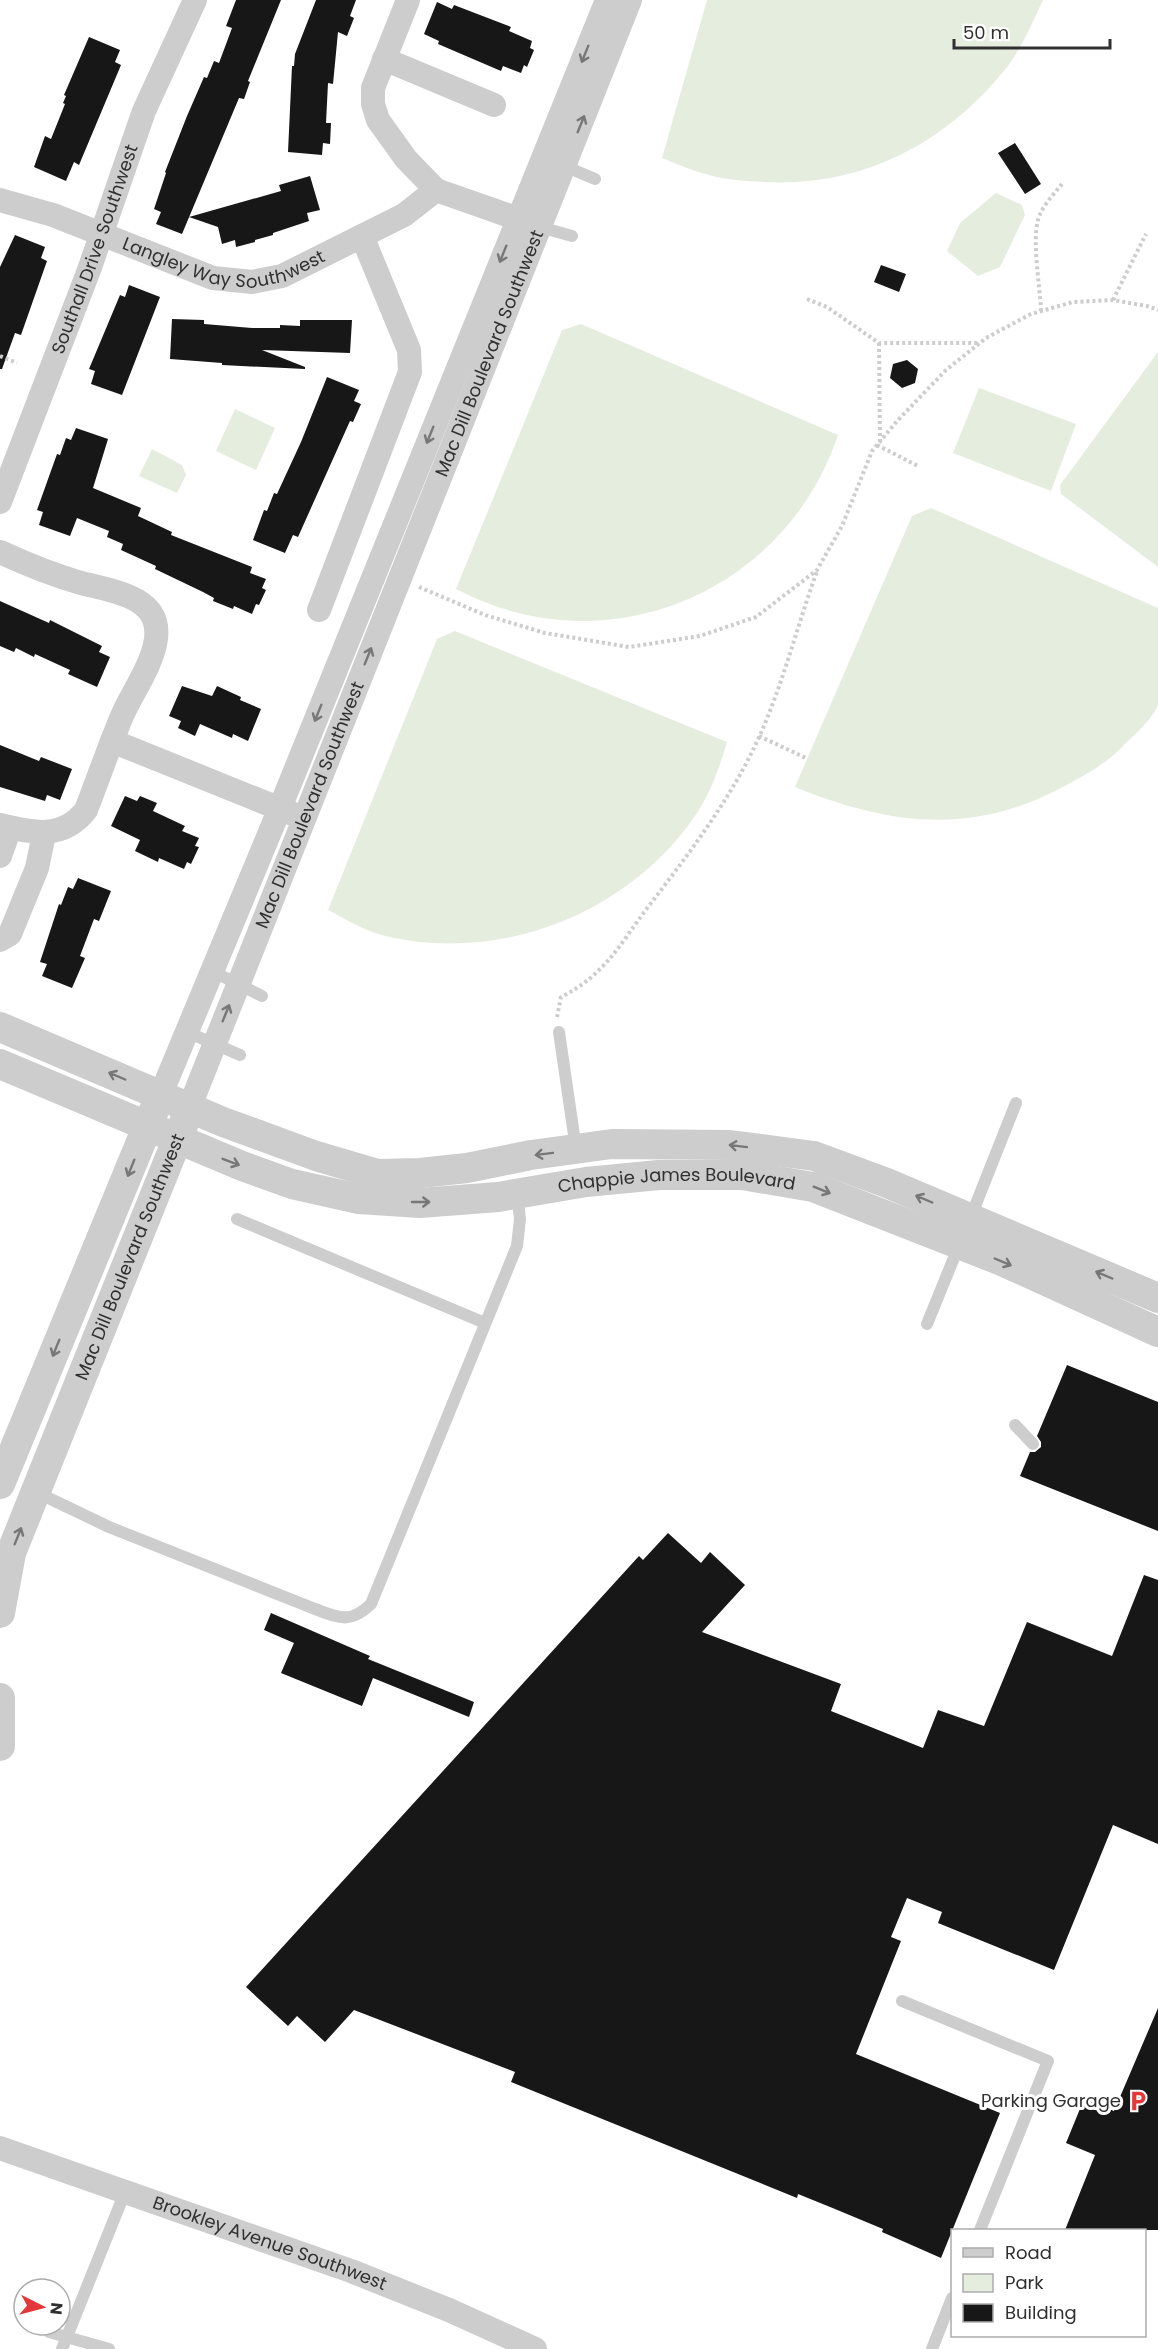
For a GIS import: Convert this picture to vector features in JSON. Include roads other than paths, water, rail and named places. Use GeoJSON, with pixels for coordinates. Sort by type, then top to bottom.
{"type":"FeatureCollection","features":[{"type":"Feature","properties":{"kind":"street","name":"Southall Drive Southwest"},"geometry":{"type":"LineString","coordinates":[[0,502],[89,270],[148,100],[195,0]]}},
{"type":"Feature","properties":{"kind":"street"},"geometry":{"type":"LineString","coordinates":[[408,0],[373,88],[375,112],[406,159],[435,190],[529,222]]}},
{"type":"Feature","properties":{"kind":"street","name":"Mac Dill Boulevard Southwest"},"geometry":{"type":"LineString","coordinates":[[0,1613],[11,1553],[399,579],[607,0]]}},
{"type":"Feature","properties":{"kind":"street","name":"Mac Dill Boulevard Southwest"},"geometry":{"type":"LineString","coordinates":[[1,1480],[280,808],[529,222],[564,166],[630,0]]}},
{"type":"Feature","properties":{"kind":"street"},"geometry":{"type":"LineString","coordinates":[[384,59],[494,105]]}},
{"type":"Feature","properties":{"kind":"street","name":"Langley Way Southwest"},"geometry":{"type":"LineString","coordinates":[[0,200],[29,207],[213,278],[252,282],[282,276],[362,236],[413,210],[435,190]]}},
{"type":"Feature","properties":{"kind":"street"},"geometry":{"type":"LineString","coordinates":[[319,610],[410,372],[409,350],[362,236]]}},
{"type":"Feature","properties":{"kind":"street"},"geometry":{"type":"LineString","coordinates":[[0,552],[58,575],[130,597],[149,612],[155,629],[152,658],[123,714],[86,810],[66,828],[44,834],[5,827],[0,856]]}},
{"type":"Feature","properties":{"kind":"street"},"geometry":{"type":"LineString","coordinates":[[112,741],[304,819]]}},
{"type":"Feature","properties":{"kind":"street"},"geometry":{"type":"LineString","coordinates":[[0,940],[10,934],[37,868],[44,834]]}},
{"type":"Feature","properties":{"kind":"street","name":"Chappie James Boulevard"},"geometry":{"type":"LineString","coordinates":[[0,1026],[223,1122],[316,1156],[377,1174],[420,1173],[467,1168],[531,1155],[612,1144],[730,1145],[814,1156],[965,1232],[1002,1261],[1158,1332]]}},
{"type":"Feature","properties":{"kind":"street","name":"Chappie James Boulevard"},"geometry":{"type":"LineString","coordinates":[[0,1064],[147,1127],[292,1184],[359,1199],[420,1203],[517,1194],[586,1182],[659,1175],[742,1175],[813,1186],[965,1232],[1158,1298]]}},
{"type":"Feature","properties":{"kind":"street"},"geometry":{"type":"LineString","coordinates":[[1,1480],[35,1491]]}},
{"type":"Feature","properties":{"kind":"street"},"geometry":{"type":"LineString","coordinates":[[0,1698],[0,1746]]}},
{"type":"Feature","properties":{"kind":"street","name":"Brookley Avenue Southwest"},"geometry":{"type":"LineString","coordinates":[[0,2148],[351,2271],[449,2310],[535,2349]]}},
{"type":"Feature","properties":{"kind":"lane"},"geometry":{"type":"LineString","coordinates":[[564,166],[595,180]]}},
{"type":"Feature","properties":{"kind":"lane"},"geometry":{"type":"LineString","coordinates":[[529,222],[572,236]]}},
{"type":"Feature","properties":{"kind":"lane"},"geometry":{"type":"LineString","coordinates":[[212,971],[262,996]]}},
{"type":"Feature","properties":{"kind":"lane"},"geometry":{"type":"LineString","coordinates":[[187,1032],[240,1055]]}},
{"type":"Feature","properties":{"kind":"lane"},"geometry":{"type":"LineString","coordinates":[[559,1032],[576,1149]]}},
{"type":"Feature","properties":{"kind":"lane"},"geometry":{"type":"LineString","coordinates":[[927,1324],[1016,1103]]}},
{"type":"Feature","properties":{"kind":"lane"},"geometry":{"type":"LineString","coordinates":[[35,1491],[109,1527],[324,1612],[343,1619],[360,1614],[371,1604],[517,1246],[520,1219],[517,1194]]}},
{"type":"Feature","properties":{"kind":"lane"},"geometry":{"type":"LineString","coordinates":[[237,1219],[485,1323]]}},
{"type":"Feature","properties":{"kind":"lane"},"geometry":{"type":"LineString","coordinates":[[1015,1425],[1033,1444]]}},
{"type":"Feature","properties":{"kind":"lane"},"geometry":{"type":"LineString","coordinates":[[902,2001],[1048,2061],[980,2229]]}},
{"type":"Feature","properties":{"kind":"lane"},"geometry":{"type":"LineString","coordinates":[[109,2349],[64,2343],[125,2192]]}},
{"type":"Feature","properties":{"kind":"lane"},"geometry":{"type":"LineString","coordinates":[[932,2349],[951,2301]]}},
{"type":"Feature","properties":{"kind":"place","name":"Parking Garage"},"geometry":{"type":"Point","coordinates":[1138,2101]}}]}
